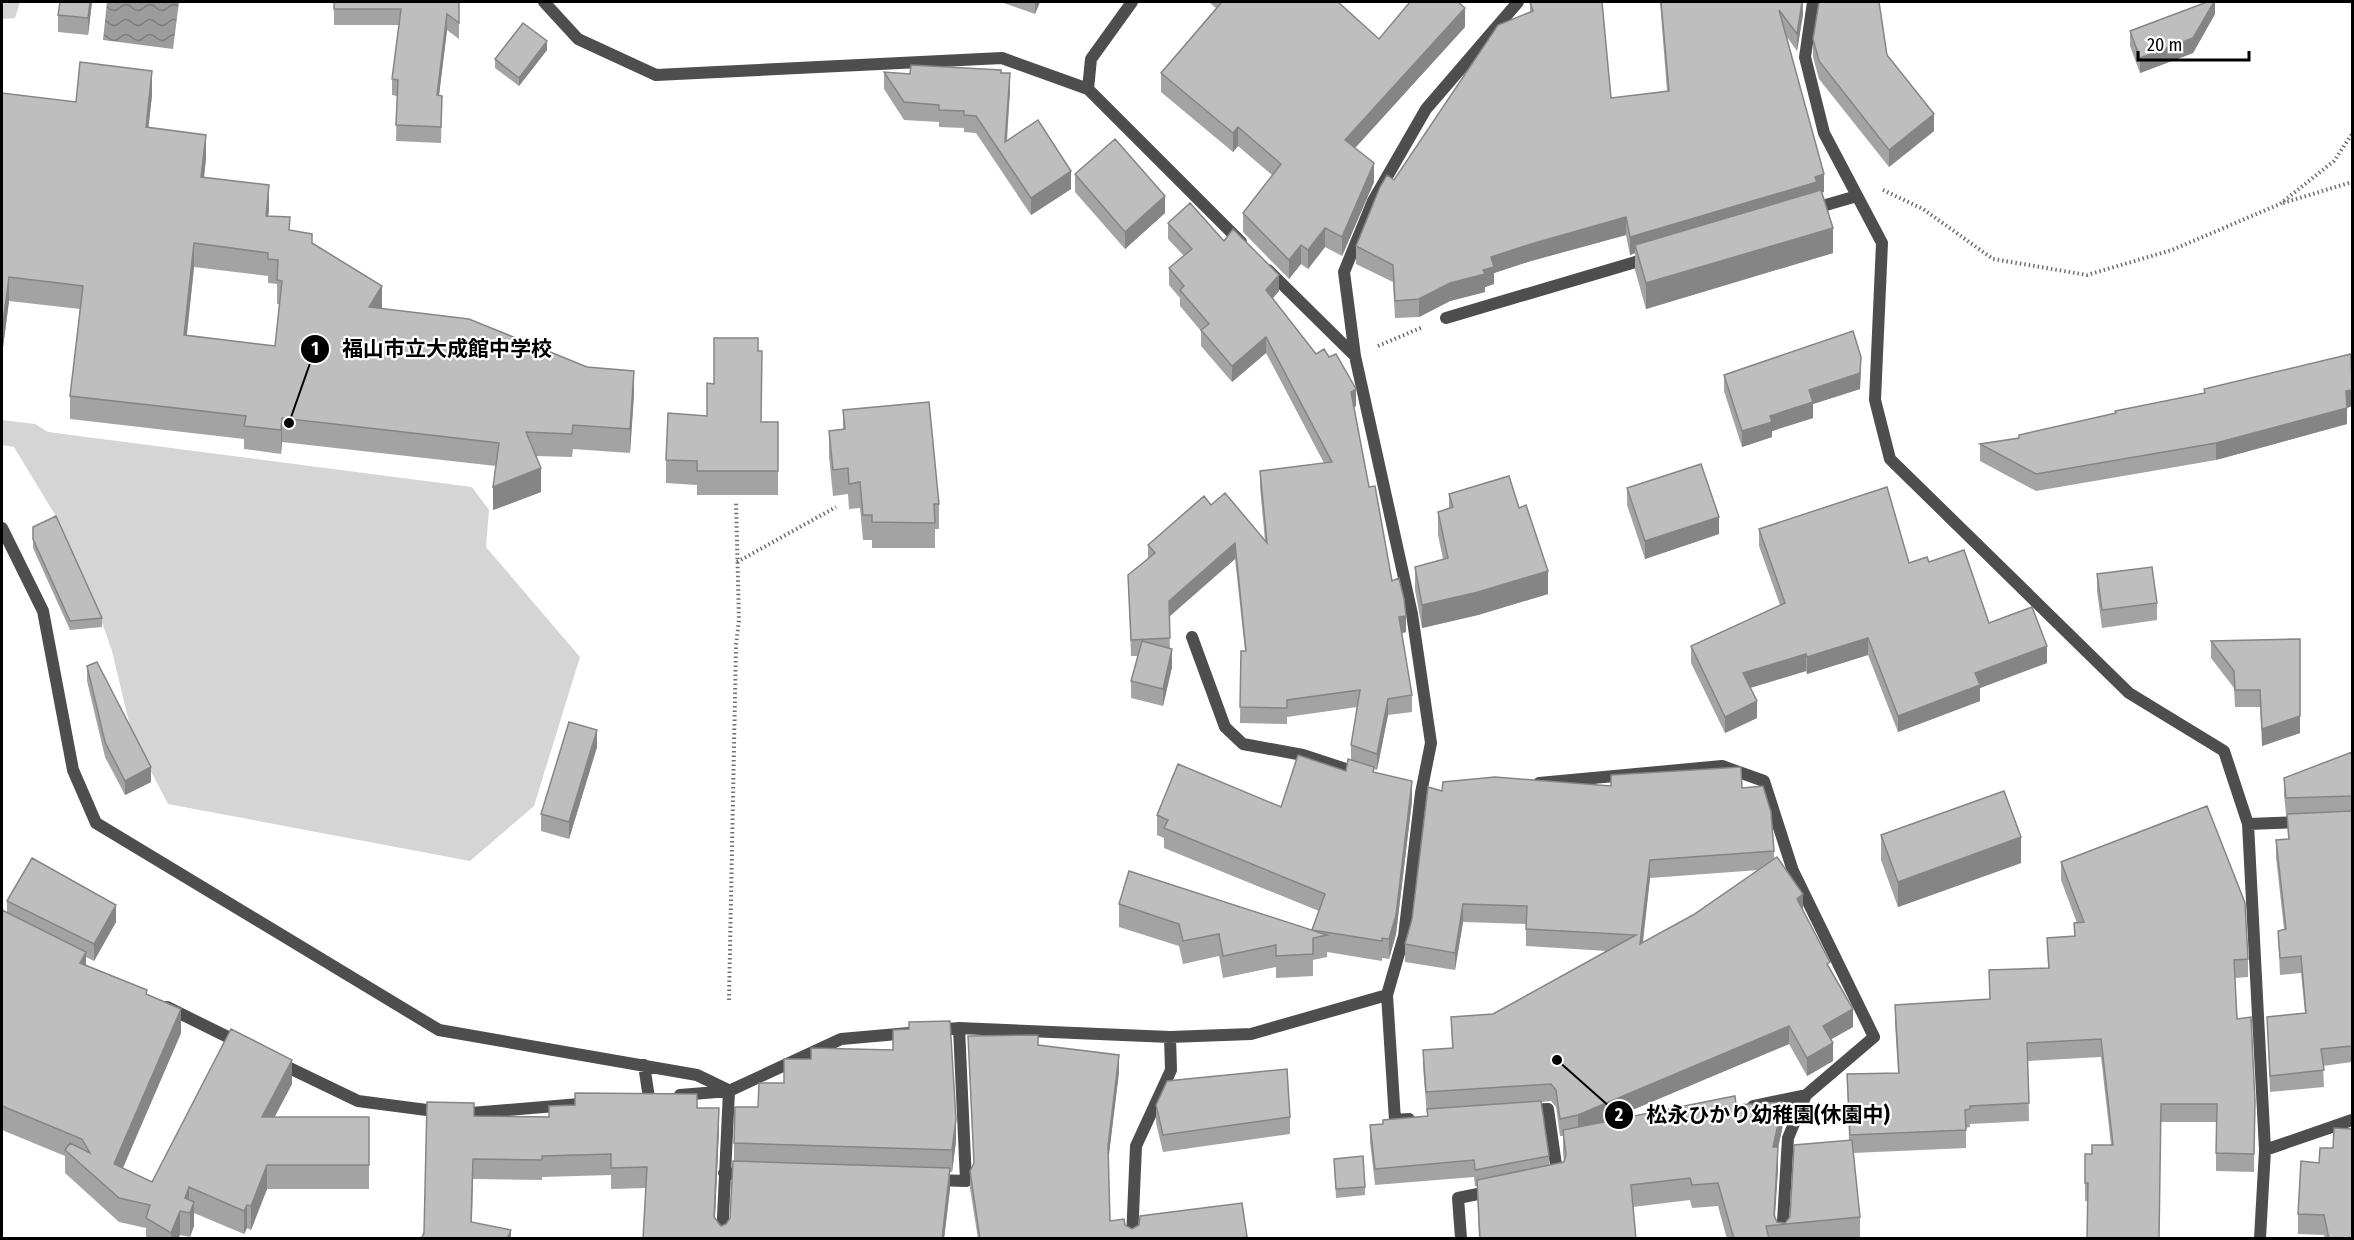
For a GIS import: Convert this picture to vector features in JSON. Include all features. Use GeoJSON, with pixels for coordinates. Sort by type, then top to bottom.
{"type":"FeatureCollection","features":[{"type":"Feature","properties":{"kind":"street"},"geometry":{"type":"LineString","coordinates":[[544,2],[578,39],[656,75],[1002,58],[1088,89],[1246,248]]}},
{"type":"Feature","properties":{"kind":"street"},"geometry":{"type":"LineString","coordinates":[[1088,89],[1091,59],[1132,2]]}},
{"type":"Feature","properties":{"kind":"street"},"geometry":{"type":"LineString","coordinates":[[1419,1119],[1395,1120],[1387,995],[1404,936],[1421,792],[1431,743],[1414,626],[1355,356],[1344,272],[1373,201],[1426,109],[1518,2]]}},
{"type":"Feature","properties":{"kind":"street"},"geometry":{"type":"LineString","coordinates":[[1813,2],[1805,57],[1824,133],[1882,243],[1875,400],[1890,459],[2129,693],[2224,751],[2248,824],[2265,1150],[2260,1239]]}},
{"type":"Feature","properties":{"kind":"street"},"geometry":{"type":"LineString","coordinates":[[1800,213],[1857,196]]}},
{"type":"Feature","properties":{"kind":"street"},"geometry":{"type":"LineString","coordinates":[[1446,318],[1663,254]]}},
{"type":"Feature","properties":{"kind":"street"},"geometry":{"type":"LineString","coordinates":[[1263,264],[1355,356]]}},
{"type":"Feature","properties":{"kind":"street"},"geometry":{"type":"LineString","coordinates":[[2,528],[43,611],[72,770],[96,823],[439,1030],[697,1075],[729,1091]]}},
{"type":"Feature","properties":{"kind":"street"},"geometry":{"type":"LineString","coordinates":[[1192,637],[1226,727],[1243,744],[1303,755],[1378,779]]}},
{"type":"Feature","properties":{"kind":"street"},"geometry":{"type":"LineString","coordinates":[[1525,784],[1722,766],[1764,781],[1793,871],[1874,1037],[1806,1095],[1788,1138],[1782,1239]]}},
{"type":"Feature","properties":{"kind":"street"},"geometry":{"type":"LineString","coordinates":[[2248,824],[2318,821]]}},
{"type":"Feature","properties":{"kind":"street"},"geometry":{"type":"LineString","coordinates":[[644,1065],[654,1098],[729,1091],[841,1039],[959,1028],[1170,1037],[1251,1034],[1387,995]]}},
{"type":"Feature","properties":{"kind":"street"},"geometry":{"type":"LineString","coordinates":[[159,1003],[358,1101],[464,1115],[603,1102]]}},
{"type":"Feature","properties":{"kind":"street"},"geometry":{"type":"LineString","coordinates":[[920,1180],[966,1181],[959,1028]]}},
{"type":"Feature","properties":{"kind":"street"},"geometry":{"type":"LineString","coordinates":[[1132,1239],[1136,1146],[1171,1070],[1170,1037]]}},
{"type":"Feature","properties":{"kind":"street"},"geometry":{"type":"LineString","coordinates":[[722,1239],[729,1091]]}},
{"type":"Feature","properties":{"kind":"street"},"geometry":{"type":"LineString","coordinates":[[1738,1109],[1806,1095]]}},
{"type":"Feature","properties":{"kind":"street"},"geometry":{"type":"LineString","coordinates":[[1512,1112],[1548,1109],[1560,1144],[1557,1179],[1546,1181]]}},
{"type":"Feature","properties":{"kind":"street"},"geometry":{"type":"LineString","coordinates":[[2265,1150],[2352,1120]]}},
{"type":"Feature","properties":{"kind":"street"},"geometry":{"type":"LineString","coordinates":[[724,1173],[759,1174]]}},
{"type":"Feature","properties":{"kind":"street"},"geometry":{"type":"LineString","coordinates":[[1461,1239],[1458,1198],[1502,1189]]}},
{"type":"Feature","properties":{"kind":"path"},"geometry":{"type":"LineString","coordinates":[[2280,204],[2334,161],[2352,134]]}},
{"type":"Feature","properties":{"kind":"path"},"geometry":{"type":"LineString","coordinates":[[1857,196],[1872,185],[1923,209],[1993,259],[2087,275],[2172,250],[2280,204],[2352,182]]}},
{"type":"Feature","properties":{"kind":"path"},"geometry":{"type":"LineString","coordinates":[[1355,356],[1446,318]]}},
{"type":"Feature","properties":{"kind":"path"},"geometry":{"type":"LineString","coordinates":[[729,1000],[736,645],[739,620],[736,501]]}},
{"type":"Feature","properties":{"kind":"path"},"geometry":{"type":"LineString","coordinates":[[737,562],[836,507]]}},
{"type":"Feature","properties":{"kind":"shaded area"},"geometry":{"type":"Polygon","coordinates":[[[2,2],[20,2],[15,18],[2,19],[2,2]]]}},
{"type":"Feature","properties":{"kind":"shaded area"},"geometry":{"type":"Polygon","coordinates":[[[2,420],[35,424],[48,432],[472,487],[489,510],[486,547],[580,657],[534,806],[470,861],[168,804],[132,735],[112,651],[96,605],[57,518],[14,447],[2,445],[2,420]]]}},
{"type":"Feature","properties":{"kind":"water"},"geometry":{"type":"Polygon","coordinates":[[[107,2],[179,2],[173,49],[103,40],[107,2]]]}},
{"type":"Feature","properties":{"kind":"building"},"geometry":{"type":"Polygon","coordinates":[[[60,2],[90,2],[88,18],[58,15],[60,2]]]}},
{"type":"Feature","properties":{"kind":"building"},"geometry":{"type":"Polygon","coordinates":[[[334,2],[459,2],[459,23],[447,14],[437,95],[442,96],[441,127],[396,125],[398,80],[392,79],[401,9],[334,9],[334,2]]]}},
{"type":"Feature","properties":{"kind":"building"},"geometry":{"type":"Polygon","coordinates":[[[1222,2],[1338,2],[1379,39],[1410,2],[1458,2],[1465,8],[1345,140],[1374,163],[1342,237],[1325,228],[1308,250],[1301,245],[1289,260],[1243,213],[1281,164],[1238,127],[1233,133],[1161,73],[1222,2]]]}},
{"type":"Feature","properties":{"kind":"building"},"geometry":{"type":"Polygon","coordinates":[[[1530,2],[1602,2],[1611,98],[1669,91],[1661,2],[1802,2],[1797,34],[1779,10],[1824,174],[1815,177],[1817,182],[1630,237],[1626,217],[1531,244],[1491,257],[1494,267],[1483,270],[1485,274],[1450,283],[1419,299],[1395,301],[1393,265],[1356,246],[1380,187],[1387,175],[1394,180],[1498,25],[1533,11],[1530,2]]]}},
{"type":"Feature","properties":{"kind":"building"},"geometry":{"type":"Polygon","coordinates":[[[1819,2],[1879,2],[1887,55],[1934,114],[1889,150],[1819,61],[1813,39],[1819,2]]]}},
{"type":"Feature","properties":{"kind":"building"},"geometry":{"type":"Polygon","coordinates":[[[2207,2],[2214,2],[2193,38],[2140,58],[2130,31],[2207,2]]]}},
{"type":"Feature","properties":{"kind":"building"},"geometry":{"type":"Polygon","coordinates":[[[523,23],[547,41],[519,78],[495,59],[523,23]]]}},
{"type":"Feature","properties":{"kind":"building"},"geometry":{"type":"Polygon","coordinates":[[[80,62],[152,71],[146,127],[206,135],[201,177],[269,185],[266,216],[290,217],[289,230],[312,234],[312,243],[382,286],[369,307],[469,319],[587,367],[634,371],[630,429],[573,425],[572,434],[526,432],[541,468],[493,487],[499,443],[282,418],[281,430],[244,426],[246,416],[70,396],[83,286],[9,277],[2,331],[2,93],[76,102],[80,62]],[[194,243],[184,335],[275,346],[282,281],[277,280],[278,260],[268,259],[268,253],[194,243]]]}},
{"type":"Feature","properties":{"kind":"building"},"geometry":{"type":"Polygon","coordinates":[[[911,65],[1001,70],[1001,73],[1010,73],[1005,142],[1038,120],[1071,171],[1031,198],[976,116],[964,115],[964,111],[939,110],[939,105],[904,102],[884,72],[910,74],[911,65]]]}},
{"type":"Feature","properties":{"kind":"building"},"geometry":{"type":"Polygon","coordinates":[[[1115,139],[1165,196],[1125,232],[1075,174],[1115,139]]]}},
{"type":"Feature","properties":{"kind":"building"},"geometry":{"type":"Polygon","coordinates":[[[1821,190],[1833,228],[1646,283],[1635,245],[1821,190]]]}},
{"type":"Feature","properties":{"kind":"building"},"geometry":{"type":"Polygon","coordinates":[[[1190,203],[1224,241],[1233,229],[1279,275],[1266,290],[1316,354],[1324,349],[1329,357],[1336,354],[1356,389],[1351,392],[1369,487],[1375,486],[1392,581],[1399,578],[1404,599],[1406,616],[1399,617],[1412,695],[1388,699],[1377,754],[1351,745],[1360,690],[1287,700],[1287,708],[1240,707],[1241,651],[1246,651],[1235,543],[1169,601],[1170,638],[1131,640],[1128,575],[1155,553],[1148,545],[1204,496],[1211,505],[1225,493],[1267,543],[1260,471],[1332,462],[1266,337],[1232,366],[1201,330],[1209,324],[1180,290],[1184,286],[1169,268],[1192,249],[1168,223],[1190,203]]]}},
{"type":"Feature","properties":{"kind":"building"},"geometry":{"type":"Polygon","coordinates":[[[1853,331],[1861,357],[1860,373],[1809,390],[1813,402],[1770,416],[1772,422],[1742,431],[1724,375],[1853,331]]]}},
{"type":"Feature","properties":{"kind":"building"},"geometry":{"type":"Polygon","coordinates":[[[714,338],[758,338],[758,351],[762,351],[761,422],[778,422],[778,471],[697,471],[697,461],[666,460],[668,413],[707,416],[707,383],[714,384],[714,338]]]}},
{"type":"Feature","properties":{"kind":"building"},"geometry":{"type":"Polygon","coordinates":[[[2351,354],[2352,390],[2346,391],[2347,408],[2216,443],[2036,474],[1980,444],[2019,438],[2019,435],[2116,413],[2115,411],[2205,393],[2204,389],[2351,354]]]}},
{"type":"Feature","properties":{"kind":"building"},"geometry":{"type":"Polygon","coordinates":[[[929,402],[939,504],[934,504],[935,523],[872,522],[872,515],[863,515],[860,482],[849,484],[848,468],[833,470],[829,431],[845,429],[843,410],[929,402]]]}},
{"type":"Feature","properties":{"kind":"building"},"geometry":{"type":"Polygon","coordinates":[[[1701,464],[1719,517],[1645,541],[1627,488],[1701,464]]]}},
{"type":"Feature","properties":{"kind":"building"},"geometry":{"type":"Polygon","coordinates":[[[1509,476],[1519,508],[1526,505],[1548,571],[1478,592],[1422,605],[1415,567],[1448,558],[1438,512],[1453,507],[1449,494],[1509,476]]]}},
{"type":"Feature","properties":{"kind":"building"},"geometry":{"type":"Polygon","coordinates":[[[1887,487],[1909,563],[1927,557],[1929,562],[1964,550],[1989,623],[2032,607],[2047,646],[1975,673],[1980,685],[1898,716],[1868,638],[1807,657],[1806,654],[1743,673],[1757,701],[1725,717],[1691,646],[1785,603],[1759,529],[1887,487]]]}},
{"type":"Feature","properties":{"kind":"building"},"geometry":{"type":"Polygon","coordinates":[[[56,516],[102,618],[70,621],[33,539],[33,527],[56,516]]]}},
{"type":"Feature","properties":{"kind":"building"},"geometry":{"type":"Polygon","coordinates":[[[2152,567],[2157,603],[2102,610],[2097,574],[2152,567]]]}},
{"type":"Feature","properties":{"kind":"building"},"geometry":{"type":"Polygon","coordinates":[[[2300,639],[2300,716],[2262,729],[2260,690],[2235,690],[2234,671],[2211,641],[2300,639]]]}},
{"type":"Feature","properties":{"kind":"building"},"geometry":{"type":"Polygon","coordinates":[[[1142,641],[1172,649],[1163,689],[1131,681],[1142,641]]]}},
{"type":"Feature","properties":{"kind":"building"},"geometry":{"type":"Polygon","coordinates":[[[97,662],[151,767],[125,781],[105,742],[87,666],[97,662]]]}},
{"type":"Feature","properties":{"kind":"building"},"geometry":{"type":"Polygon","coordinates":[[[569,722],[597,730],[569,822],[541,814],[569,722]]]}},
{"type":"Feature","properties":{"kind":"building"},"geometry":{"type":"Polygon","coordinates":[[[2352,752],[2352,796],[2286,798],[2284,778],[2352,752]]]}},
{"type":"Feature","properties":{"kind":"building"},"geometry":{"type":"Polygon","coordinates":[[[1298,755],[1346,771],[1348,759],[1374,767],[1373,772],[1412,781],[1396,915],[1389,939],[1382,938],[1382,941],[1312,930],[1325,894],[1164,828],[1168,820],[1157,815],[1178,764],[1281,807],[1298,755]]]}},
{"type":"Feature","properties":{"kind":"building"},"geometry":{"type":"Polygon","coordinates":[[[1741,767],[1742,788],[1763,786],[1771,812],[1774,851],[1650,860],[1640,944],[1693,915],[1777,857],[1803,894],[1797,899],[1830,962],[1827,964],[1853,1009],[1823,1026],[1833,1043],[1807,1058],[1789,1026],[1578,1115],[1560,1119],[1556,1090],[1551,1084],[1426,1092],[1423,1050],[1453,1048],[1451,1017],[1493,1014],[1636,935],[1526,929],[1527,906],[1463,904],[1455,953],[1405,944],[1412,919],[1428,787],[1442,791],[1443,782],[1495,777],[1611,786],[1611,775],[1741,767]]]}},
{"type":"Feature","properties":{"kind":"building"},"geometry":{"type":"Polygon","coordinates":[[[2004,791],[2021,837],[1898,882],[1881,835],[2004,791]]]}},
{"type":"Feature","properties":{"kind":"building"},"geometry":{"type":"Polygon","coordinates":[[[2207,806],[2245,903],[2248,959],[2234,960],[2237,1019],[2251,1017],[2255,1101],[2254,1154],[2216,1153],[2217,1104],[2161,1104],[2159,1239],[2087,1239],[2088,1183],[2085,1183],[2085,1154],[2092,1154],[2092,1145],[2113,1145],[2101,1039],[2027,1043],[2029,1103],[1970,1106],[1970,1109],[1965,1110],[1966,1130],[1850,1135],[1847,1074],[1899,1073],[1895,1005],[1990,999],[1989,970],[2049,968],[2047,938],[2075,936],[2074,923],[2084,922],[2061,862],[2207,806]]]}},
{"type":"Feature","properties":{"kind":"building"},"geometry":{"type":"Polygon","coordinates":[[[2352,811],[2352,1046],[2321,1049],[2324,1070],[2270,1076],[2267,1017],[2306,1013],[2301,956],[2280,958],[2278,931],[2286,929],[2276,840],[2289,839],[2287,814],[2352,811]]]}},
{"type":"Feature","properties":{"kind":"building"},"geometry":{"type":"Polygon","coordinates":[[[32,858],[116,905],[94,944],[7,901],[32,858]]]}},
{"type":"Feature","properties":{"kind":"building"},"geometry":{"type":"Polygon","coordinates":[[[1129,871],[1327,935],[1313,938],[1313,954],[1276,956],[1276,945],[1223,956],[1219,934],[1183,941],[1179,924],[1119,904],[1129,871]]]}},
{"type":"Feature","properties":{"kind":"building"},"geometry":{"type":"Polygon","coordinates":[[[2,910],[86,952],[80,963],[147,990],[146,994],[181,1009],[114,1164],[152,1182],[231,1029],[292,1060],[262,1117],[369,1117],[369,1165],[267,1165],[251,1206],[247,1205],[244,1211],[189,1187],[185,1198],[194,1202],[190,1213],[180,1211],[171,1233],[146,1218],[150,1205],[119,1198],[65,1150],[70,1143],[90,1153],[82,1139],[2,1106],[2,910]]]}},
{"type":"Feature","properties":{"kind":"building"},"geometry":{"type":"Polygon","coordinates":[[[950,1021],[956,1119],[952,1150],[734,1143],[735,1107],[758,1107],[759,1083],[784,1083],[784,1059],[811,1059],[811,1048],[893,1050],[893,1030],[909,1029],[909,1022],[950,1021]]]}},
{"type":"Feature","properties":{"kind":"building"},"geometry":{"type":"Polygon","coordinates":[[[1038,1035],[1038,1045],[1119,1055],[1108,1146],[1110,1221],[1124,1219],[1125,1225],[1132,1229],[1139,1225],[1140,1216],[1242,1203],[1247,1237],[1239,1239],[980,1239],[970,1171],[974,1163],[968,1036],[1038,1035]]]}},
{"type":"Feature","properties":{"kind":"building"},"geometry":{"type":"Polygon","coordinates":[[[1287,1069],[1290,1117],[1163,1135],[1156,1105],[1167,1081],[1287,1069]]]}},
{"type":"Feature","properties":{"kind":"building"},"geometry":{"type":"Polygon","coordinates":[[[575,1093],[697,1094],[697,1108],[719,1108],[714,1217],[721,1226],[726,1224],[730,1218],[733,1161],[950,1168],[942,1239],[643,1239],[647,1167],[611,1168],[611,1154],[542,1156],[542,1160],[473,1159],[471,1222],[511,1230],[507,1239],[421,1239],[424,1233],[427,1102],[474,1103],[474,1116],[549,1117],[549,1106],[575,1105],[575,1093]]]}},
{"type":"Feature","properties":{"kind":"building"},"geometry":{"type":"Polygon","coordinates":[[[1735,1096],[1736,1105],[1783,1102],[1773,1147],[1778,1147],[1774,1215],[1777,1222],[1785,1223],[1790,1217],[1794,1145],[1852,1140],[1860,1217],[1766,1226],[1769,1239],[1734,1239],[1718,1183],[1692,1185],[1690,1178],[1631,1185],[1636,1239],[1480,1239],[1477,1180],[1564,1162],[1566,1155],[1563,1130],[1735,1096]]]}},
{"type":"Feature","properties":{"kind":"building"},"geometry":{"type":"Polygon","coordinates":[[[1541,1101],[1549,1156],[1475,1170],[1474,1160],[1375,1169],[1370,1125],[1383,1124],[1383,1120],[1428,1116],[1427,1109],[1541,1101]]]}},
{"type":"Feature","properties":{"kind":"building"},"geometry":{"type":"Polygon","coordinates":[[[2334,1128],[2352,1129],[2352,1239],[2329,1239],[2324,1215],[2298,1214],[2301,1161],[2319,1163],[2320,1148],[2333,1148],[2334,1128]]]}},
{"type":"Feature","properties":{"kind":"building"},"geometry":{"type":"Polygon","coordinates":[[[1363,1156],[1365,1187],[1336,1189],[1334,1159],[1363,1156]]]}},
{"type":"Feature","properties":{"kind":"place","name":"福山市立大成館中学校"},"geometry":{"type":"Point","coordinates":[289,423]}},
{"type":"Feature","properties":{"kind":"place","name":"松永ひかり幼稚園(休園中)"},"geometry":{"type":"Point","coordinates":[1557,1060]}}]}
